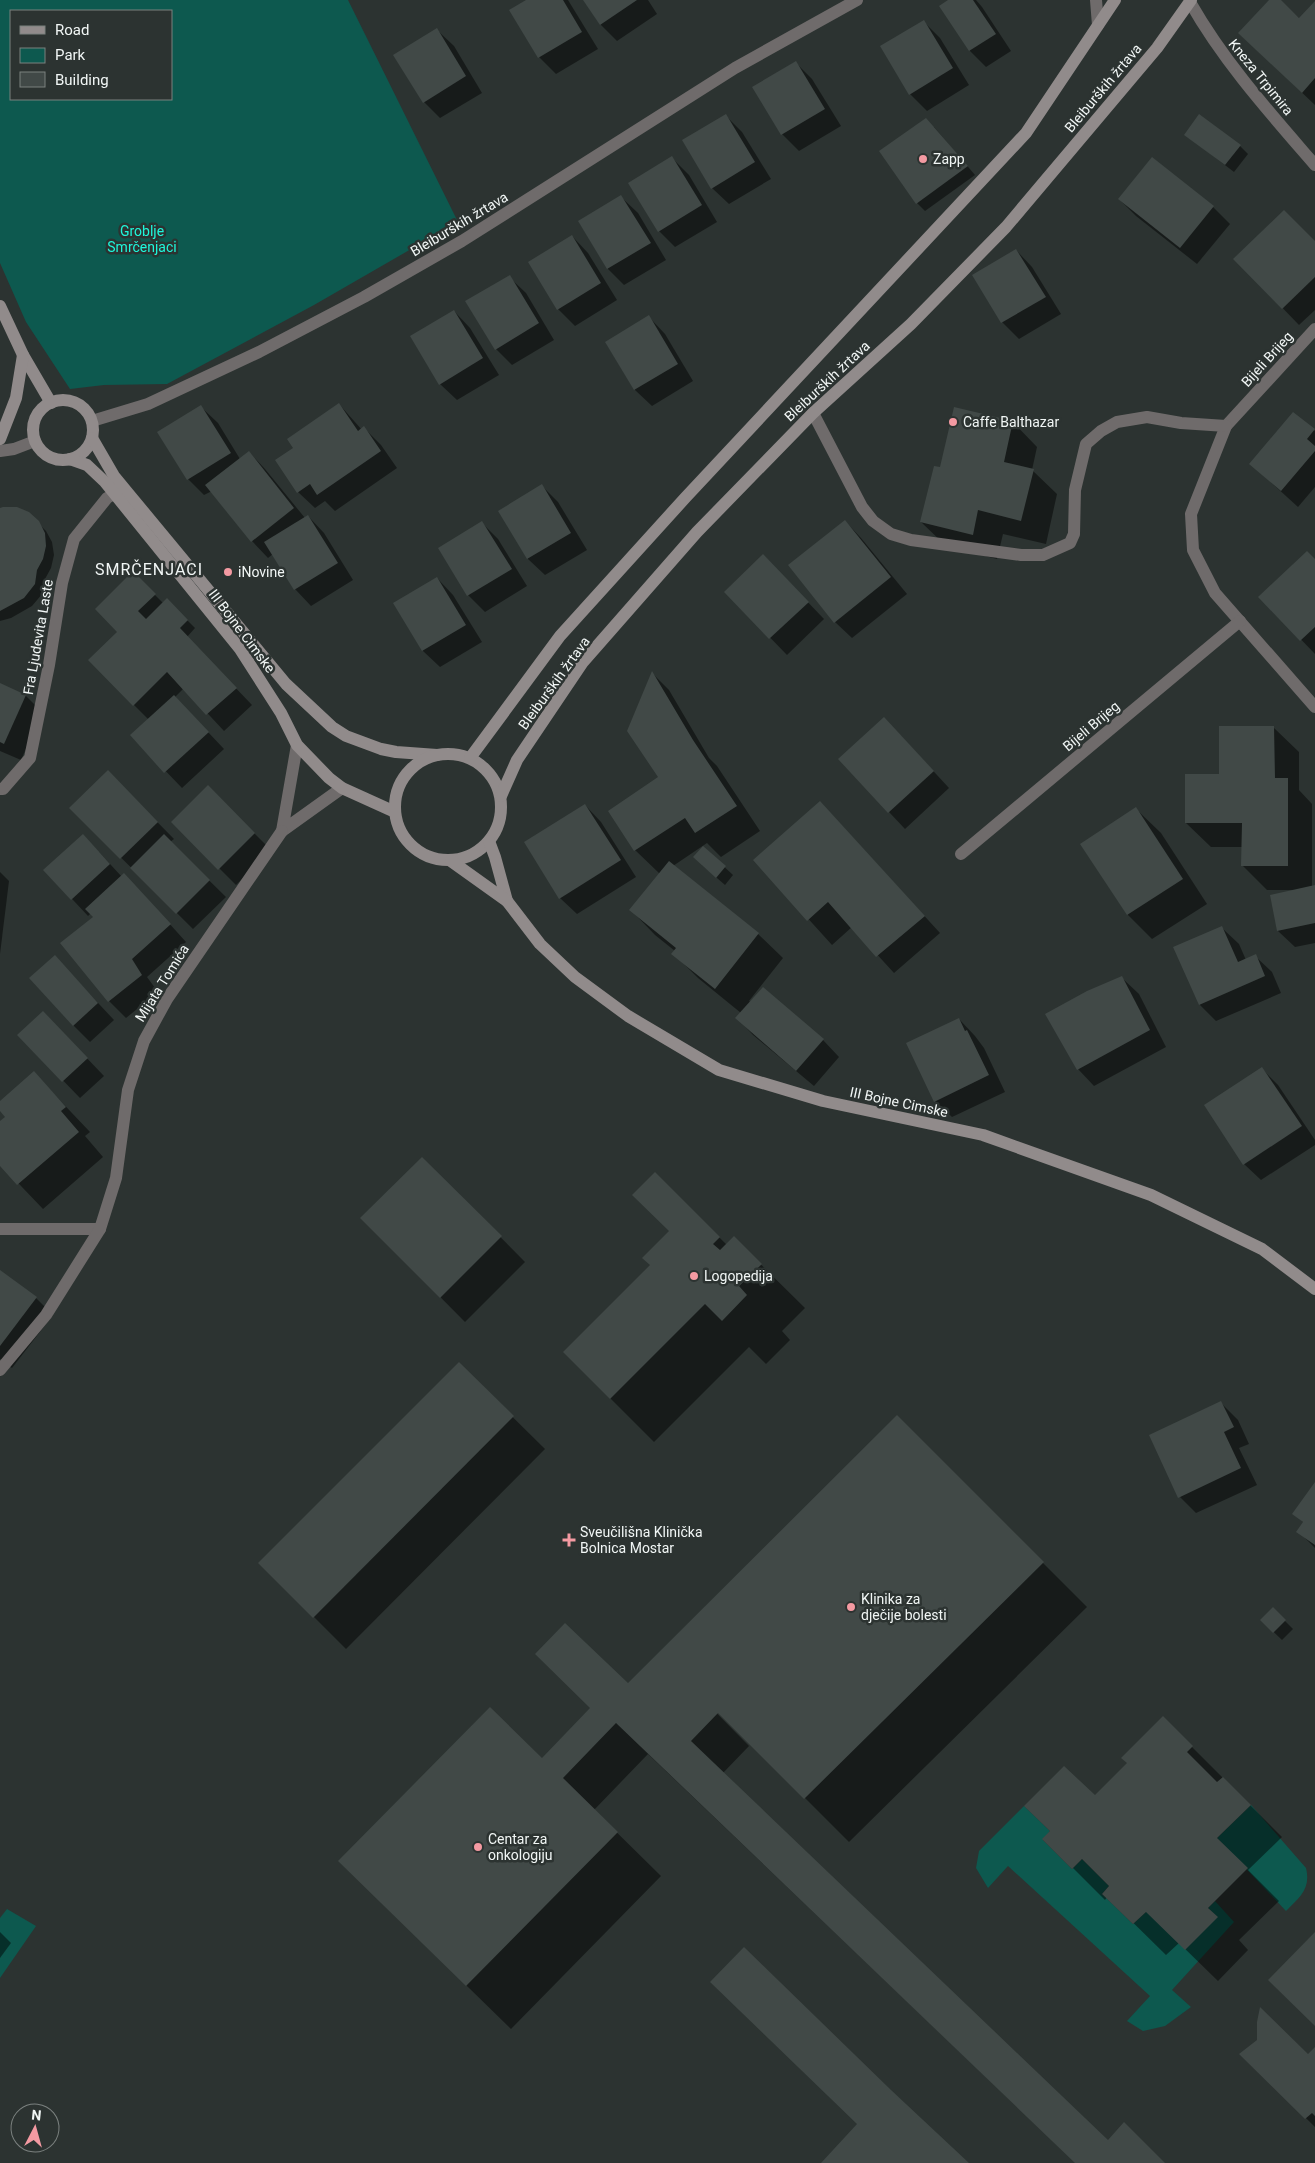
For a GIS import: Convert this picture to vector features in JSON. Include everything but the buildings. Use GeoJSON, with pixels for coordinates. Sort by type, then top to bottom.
{"type":"FeatureCollection","features":[{"type":"Feature","properties":{"kind":"street"},"geometry":{"type":"LineString","coordinates":[[1096,0],[1098,25]]}},
{"type":"Feature","properties":{"kind":"street","name":"Bleiburških žrtava"},"geometry":{"type":"LineString","coordinates":[[470,758],[560,636],[692,490],[1026,133],[1115,0]]}},
{"type":"Feature","properties":{"kind":"street","name":"Bleiburških žrtava"},"geometry":{"type":"LineString","coordinates":[[92,421],[148,404],[259,352],[364,297],[462,241],[735,68],[852,1]]}},
{"type":"Feature","properties":{"kind":"street","name":"Bleiburških žrtava"},"geometry":{"type":"LineString","coordinates":[[501,796],[517,760],[583,662],[697,532],[813,413],[911,324],[1006,227],[1157,48],[1191,1]]}},
{"type":"Feature","properties":{"kind":"street","name":"Kneza Trpimira"},"geometry":{"type":"LineString","coordinates":[[1191,1],[1208,34],[1268,110],[1315,165]]}},
{"type":"Feature","properties":{"kind":"street"},"geometry":{"type":"LineString","coordinates":[[0,306],[23,356],[51,403]]}},
{"type":"Feature","properties":{"kind":"street","name":"Bijeli Brijeg"},"geometry":{"type":"LineString","coordinates":[[1315,328],[1226,426],[1191,514],[1193,550],[1215,593],[1315,707]]}},
{"type":"Feature","properties":{"kind":"street"},"geometry":{"type":"LineString","coordinates":[[0,439],[16,398],[23,356]]}},
{"type":"Feature","properties":{"kind":"street"},"geometry":{"type":"LineString","coordinates":[[61,400],[71,402],[87,412],[92,421],[92,438],[85,451],[70,459],[53,459],[39,448],[35,441],[34,423],[44,407],[51,403],[61,400]]}},
{"type":"Feature","properties":{"kind":"street"},"geometry":{"type":"LineString","coordinates":[[813,413],[862,507],[873,522],[891,534],[911,540],[1021,555],[1043,555],[1070,543],[1074,534],[1075,490],[1086,444],[1101,431],[1117,422],[1147,417],[1181,423],[1226,426]]}},
{"type":"Feature","properties":{"kind":"street","name":"III Bojne Cimske"},"geometry":{"type":"LineString","coordinates":[[92,438],[123,488],[286,684],[332,727],[346,736],[396,752],[437,755]]}},
{"type":"Feature","properties":{"kind":"street"},"geometry":{"type":"LineString","coordinates":[[0,451],[35,441]]}},
{"type":"Feature","properties":{"kind":"street","name":"III Bojne Cimske"},"geometry":{"type":"LineString","coordinates":[[70,459],[87,465],[114,493],[240,649],[281,712],[297,745],[329,778],[342,788],[395,812]]}},
{"type":"Feature","properties":{"kind":"street","name":"Fra Ljudevita Laste"},"geometry":{"type":"LineString","coordinates":[[0,789],[3,789],[30,758],[50,665],[62,583],[74,539],[107,498],[114,493]]}},
{"type":"Feature","properties":{"kind":"street","name":"Bijeli Brijeg"},"geometry":{"type":"LineString","coordinates":[[960,854],[1240,622]]}},
{"type":"Feature","properties":{"kind":"street","name":"Mijata Tomića"},"geometry":{"type":"LineString","coordinates":[[282,831],[297,745]]}},
{"type":"Feature","properties":{"kind":"street"},"geometry":{"type":"LineString","coordinates":[[453,754],[470,758],[484,767],[495,781],[501,796],[502,815],[496,832],[484,847],[469,857],[452,861],[433,859],[417,851],[404,837],[395,812],[396,796],[401,782],[410,769],[423,760],[437,755],[453,754]]}},
{"type":"Feature","properties":{"kind":"street","name":"Mijata Tomića"},"geometry":{"type":"LineString","coordinates":[[0,1370],[46,1315],[100,1229],[116,1178],[128,1090],[144,1041],[167,999],[282,831],[342,788]]}},
{"type":"Feature","properties":{"kind":"street","name":"III Bojne Cimske"},"geometry":{"type":"LineString","coordinates":[[488,841],[495,857],[507,901]]}},
{"type":"Feature","properties":{"kind":"street","name":"III Bojne Cimske"},"geometry":{"type":"LineString","coordinates":[[452,861],[507,901],[540,944],[575,977],[628,1016],[718,1070],[823,1101],[983,1135],[1151,1195],[1262,1249],[1315,1289]]}},
{"type":"Feature","properties":{"kind":"street"},"geometry":{"type":"LineString","coordinates":[[0,1228],[100,1229]]}},
{"type":"Feature","properties":{"kind":"green space","name":"Groblje Smrčenjaci"},"geometry":{"type":"Polygon","coordinates":[[[0,0],[348,0],[458,222],[314,305],[167,384],[104,385],[70,389],[26,322],[0,263],[0,0]]]}},
{"type":"Feature","properties":{"kind":"green space"},"geometry":{"type":"Polygon","coordinates":[[[1251,1805],[1306,1868],[1306,1887],[1300,1897],[1286,1911],[1217,1838],[1251,1805]]]}},
{"type":"Feature","properties":{"kind":"green space"},"geometry":{"type":"Polygon","coordinates":[[[1024,1806],[1050,1831],[1043,1840],[1072,1869],[1082,1859],[1109,1886],[1102,1894],[1133,1924],[1146,1912],[1217,1917],[1208,1908],[1215,1901],[1234,1922],[1172,1990],[1191,2007],[1165,2026],[1143,2031],[1127,2021],[1150,1996],[1008,1866],[988,1888],[976,1868],[979,1851],[1024,1806]]]}},
{"type":"Feature","properties":{"kind":"green space"},"geometry":{"type":"Polygon","coordinates":[[[7,1909],[36,1926],[0,1978],[0,1918],[7,1909]]]}},
{"type":"Feature","properties":{"kind":"place","name":"Zapp"},"geometry":{"type":"Point","coordinates":[923,159]}},
{"type":"Feature","properties":{"kind":"place","name":"Caffe Balthazar"},"geometry":{"type":"Point","coordinates":[953,422]}},
{"type":"Feature","properties":{"kind":"place","name":"iNovine"},"geometry":{"type":"Point","coordinates":[228,572]}},
{"type":"Feature","properties":{"kind":"place","name":"Logopedija"},"geometry":{"type":"Point","coordinates":[694,1276]}},
{"type":"Feature","properties":{"kind":"place","name":"Sveučilišna Klinička Bolnica Mostar"},"geometry":{"type":"Point","coordinates":[569,1540]}},
{"type":"Feature","properties":{"kind":"place","name":"Klinika za dječije bolesti"},"geometry":{"type":"Point","coordinates":[851,1607]}},
{"type":"Feature","properties":{"kind":"place","name":"Centar za onkologiju"},"geometry":{"type":"Point","coordinates":[478,1847]}},
{"type":"Feature","properties":{"kind":"district","name":"SMRČENJACI"},"geometry":{"type":"Point","coordinates":[149,569]}}]}
